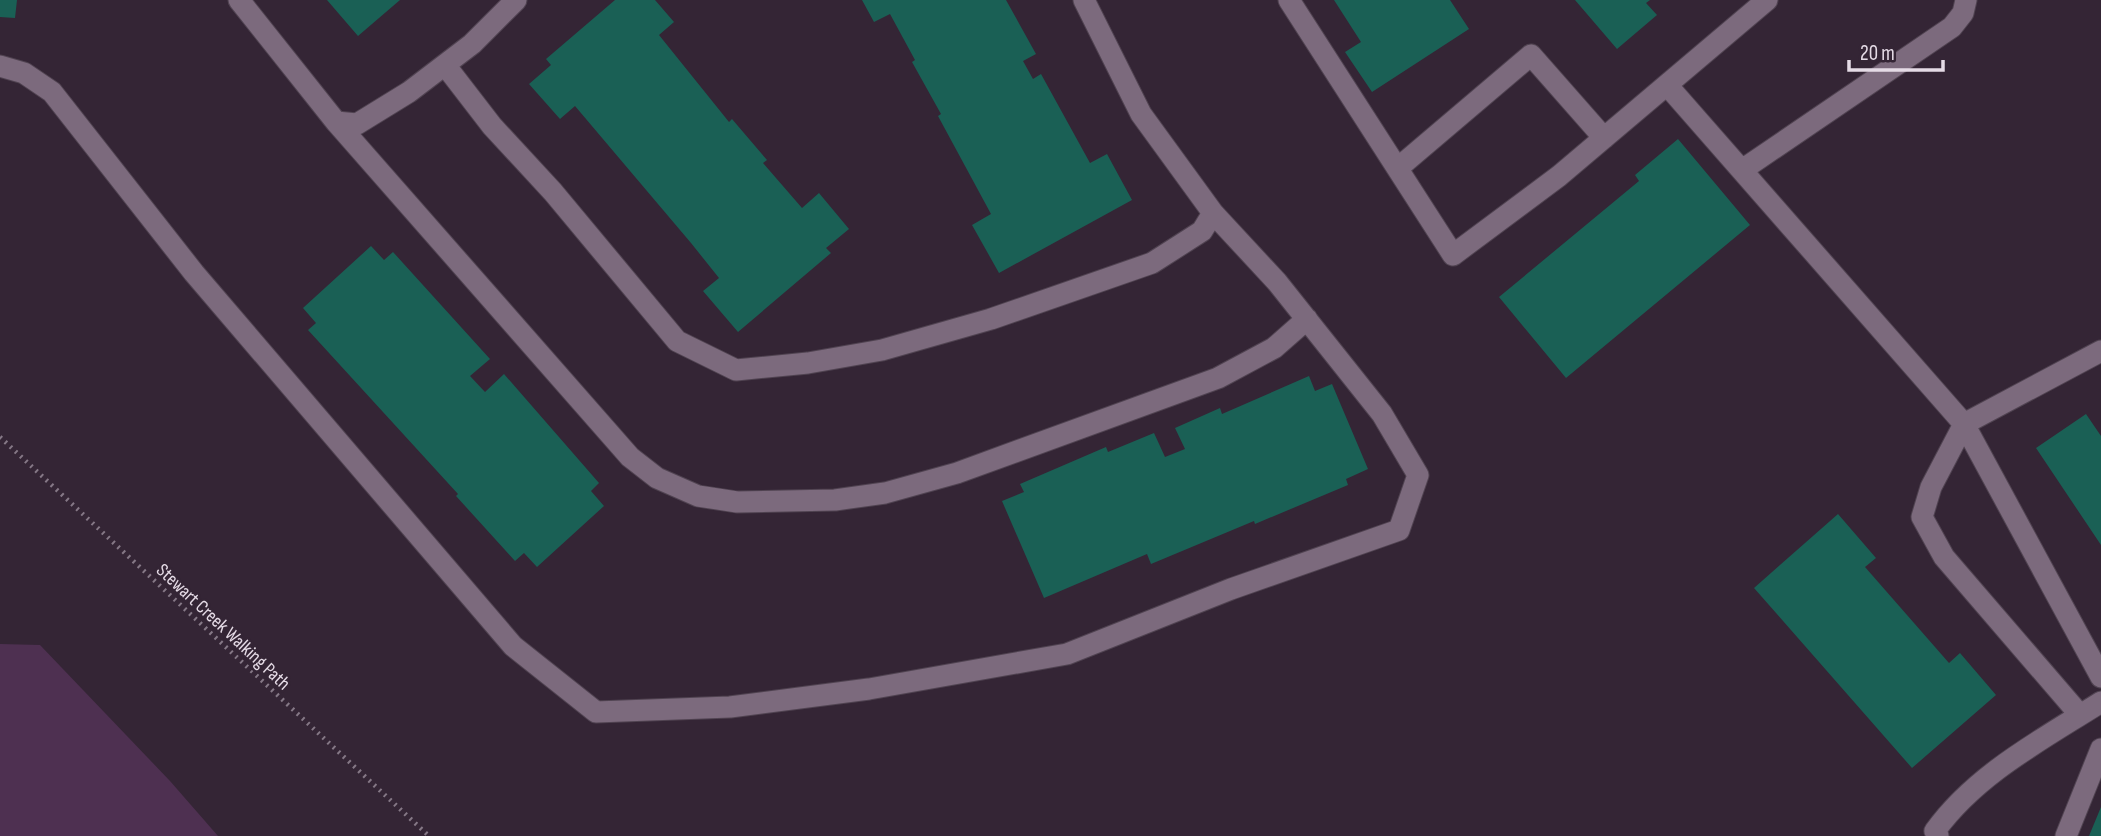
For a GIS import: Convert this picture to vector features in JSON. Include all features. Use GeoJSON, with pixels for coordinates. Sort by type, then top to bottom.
{"type":"FeatureCollection","features":[{"type":"Feature","properties":{"kind":"lane"},"geometry":{"type":"LineString","coordinates":[[239,0],[336,122],[630,457],[657,478],[698,496],[737,502],[835,500],[885,493],[957,473],[1218,378],[1274,348],[1307,319]]}},
{"type":"Feature","properties":{"kind":"lane"},"geometry":{"type":"LineString","coordinates":[[336,122],[357,124],[409,92],[472,44],[516,0]]}},
{"type":"Feature","properties":{"kind":"lane"},"geometry":{"type":"LineString","coordinates":[[0,66],[24,73],[52,92],[194,273],[513,646],[596,712],[730,707],[869,689],[1067,653],[1231,589],[1399,530],[1418,475],[1382,414],[1277,282],[1213,213],[1141,114],[1084,0]]}},
{"type":"Feature","properties":{"kind":"lane"},"geometry":{"type":"LineString","coordinates":[[1289,0],[1453,255],[1559,176],[1767,0]]}},
{"type":"Feature","properties":{"kind":"lane"},"geometry":{"type":"LineString","coordinates":[[1742,170],[1952,27],[1963,13],[1966,0]]}},
{"type":"Feature","properties":{"kind":"lane"},"geometry":{"type":"LineString","coordinates":[[1398,168],[1531,55],[1604,138]]}},
{"type":"Feature","properties":{"kind":"lane"},"geometry":{"type":"LineString","coordinates":[[445,65],[492,126],[553,192],[677,341],[736,370],[808,363],[882,350],[991,319],[1152,263],[1202,231],[1213,213]]}},
{"type":"Feature","properties":{"kind":"lane"},"geometry":{"type":"LineString","coordinates":[[1667,85],[1964,424],[2101,677]]}},
{"type":"Feature","properties":{"kind":"lane"},"geometry":{"type":"LineString","coordinates":[[2080,715],[1944,557],[1922,517],[1931,487],[1964,424],[2101,351]]}},
{"type":"Feature","properties":{"kind":"lane"},"geometry":{"type":"LineString","coordinates":[[1938,836],[1935,831],[1952,808],[1998,768],[2101,702]]}},
{"type":"Feature","properties":{"kind":"lane"},"geometry":{"type":"LineString","coordinates":[[2066,836],[2101,749]]}},
{"type":"Feature","properties":{"kind":"path","name":"Stewart Creek Walking Path"},"geometry":{"type":"LineString","coordinates":[[0,437],[429,836]]}},
{"type":"Feature","properties":{"kind":"shaded area"},"geometry":{"type":"Polygon","coordinates":[[[0,644],[40,645],[170,781],[218,836],[0,836],[0,644]]]}},
{"type":"Feature","properties":{"kind":"building"},"geometry":{"type":"Polygon","coordinates":[[[0,0],[17,0],[15,18],[0,17],[0,0]]]}},
{"type":"Feature","properties":{"kind":"building"},"geometry":{"type":"Polygon","coordinates":[[[327,0],[400,0],[358,36],[327,0]]]}},
{"type":"Feature","properties":{"kind":"building"},"geometry":{"type":"Polygon","coordinates":[[[615,0],[655,0],[674,22],[659,35],[729,122],[732,119],[767,160],[763,163],[802,208],[819,193],[849,229],[826,248],[831,253],[738,332],[703,291],[719,278],[691,243],[575,106],[560,119],[529,84],[551,65],[546,59],[615,0]]]}},
{"type":"Feature","properties":{"kind":"building"},"geometry":{"type":"Polygon","coordinates":[[[862,0],[1006,0],[1036,54],[1023,61],[1033,79],[1041,74],[1090,163],[1107,154],[1132,200],[999,273],[972,225],[991,214],[938,116],[941,114],[912,62],[915,60],[890,14],[874,22],[862,0]]]}},
{"type":"Feature","properties":{"kind":"building"},"geometry":{"type":"Polygon","coordinates":[[[1334,0],[1450,0],[1469,29],[1372,92],[1345,52],[1361,42],[1334,0]]]}},
{"type":"Feature","properties":{"kind":"building"},"geometry":{"type":"Polygon","coordinates":[[[1575,0],[1650,0],[1646,3],[1657,15],[1617,49],[1575,0]]]}},
{"type":"Feature","properties":{"kind":"building"},"geometry":{"type":"Polygon","coordinates":[[[1678,139],[1750,225],[1566,378],[1499,297],[1639,181],[1635,175],[1678,139]]]}},
{"type":"Feature","properties":{"kind":"building"},"geometry":{"type":"Polygon","coordinates":[[[371,246],[384,260],[393,252],[490,359],[470,376],[485,392],[504,374],[599,483],[591,491],[604,506],[537,567],[524,553],[515,561],[456,496],[458,494],[308,330],[316,323],[303,308],[371,246]]]}},
{"type":"Feature","properties":{"kind":"building"},"geometry":{"type":"Polygon","coordinates":[[[1309,376],[1315,391],[1332,384],[1368,469],[1346,479],[1348,485],[1255,524],[1254,521],[1151,564],[1147,554],[1044,598],[1002,501],[1024,492],[1020,484],[1106,447],[1108,452],[1154,433],[1165,457],[1185,449],[1175,428],[1220,408],[1222,414],[1309,376]]]}},
{"type":"Feature","properties":{"kind":"building"},"geometry":{"type":"Polygon","coordinates":[[[2086,414],[2101,436],[2101,545],[2036,448],[2086,414]]]}},
{"type":"Feature","properties":{"kind":"building"},"geometry":{"type":"Polygon","coordinates":[[[1838,514],[1876,558],[1865,567],[1949,663],[1960,653],[1996,695],[1912,768],[1754,588],[1838,514]]]}},
{"type":"Feature","properties":{"kind":"building"},"geometry":{"type":"Polygon","coordinates":[[[2101,807],[2101,836],[2089,836],[2101,807]]]}}]}
